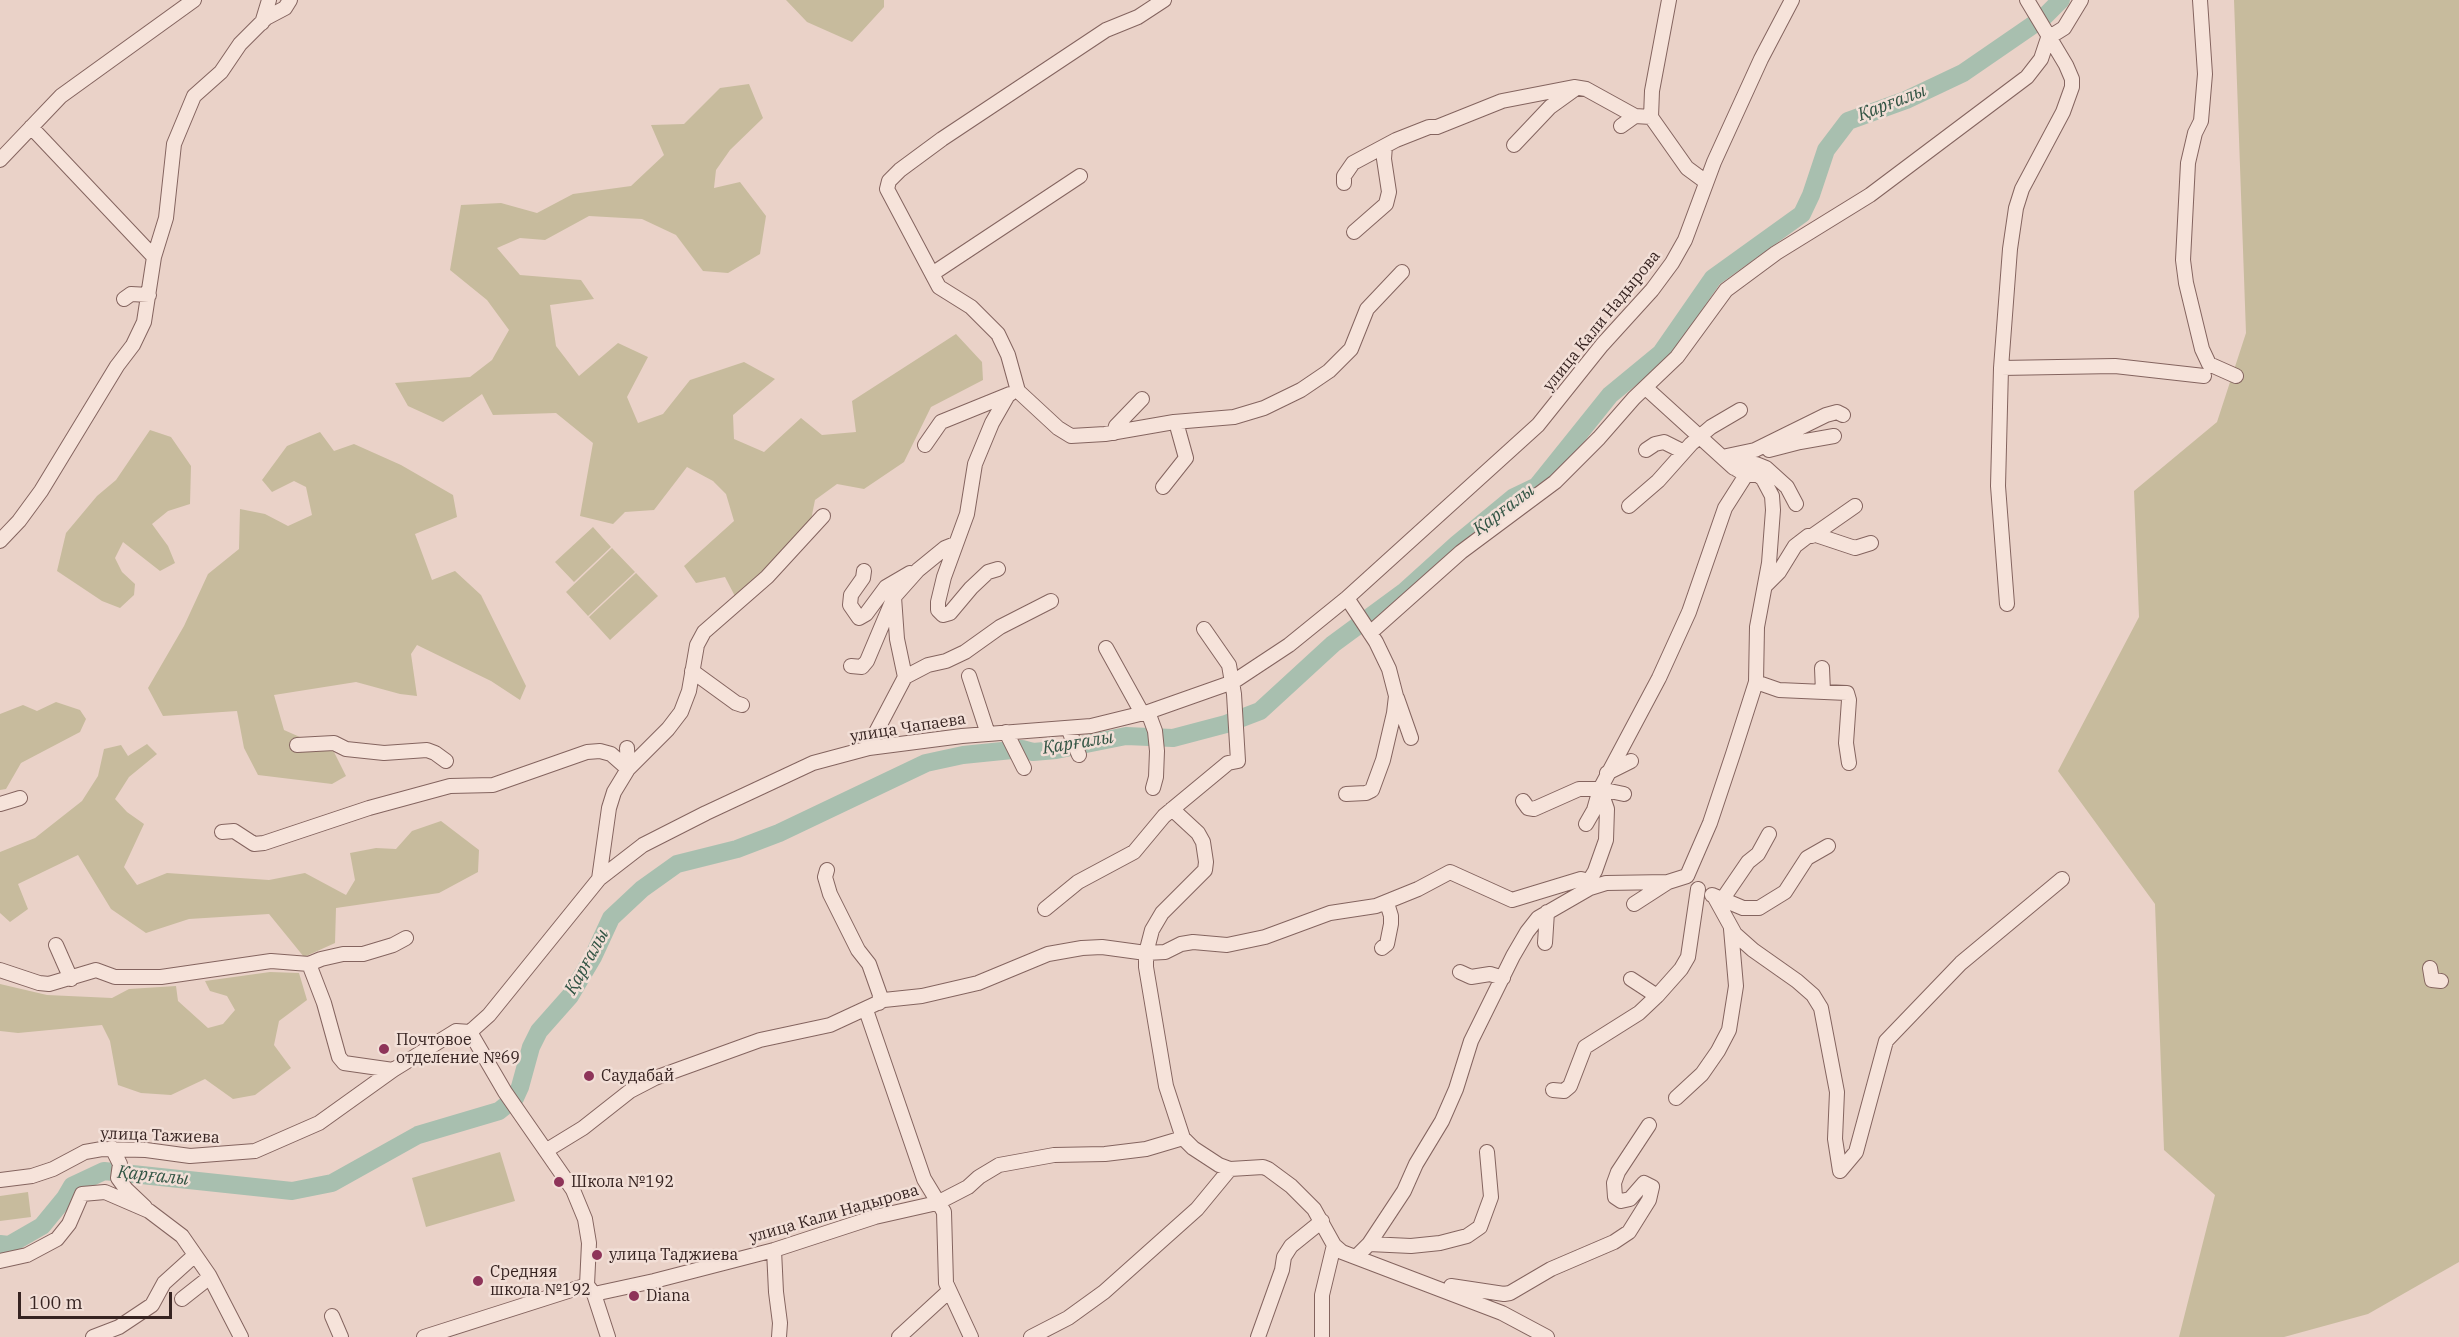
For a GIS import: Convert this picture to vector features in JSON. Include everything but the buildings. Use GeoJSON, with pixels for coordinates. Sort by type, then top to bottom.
{"type":"FeatureCollection","features":[{"type":"Feature","properties":{"kind":"street"},"geometry":{"type":"LineString","coordinates":[[0,160],[61,96],[194,0]]}},
{"type":"Feature","properties":{"kind":"street"},"geometry":{"type":"LineString","coordinates":[[262,23],[268,0]]}},
{"type":"Feature","properties":{"kind":"street"},"geometry":{"type":"LineString","coordinates":[[0,541],[19,521],[41,491],[117,366],[133,345],[144,322],[154,257],[166,218],[174,144],[194,96],[221,72],[240,44],[262,23],[285,8],[290,0]]}},
{"type":"Feature","properties":{"kind":"street"},"geometry":{"type":"LineString","coordinates":[[998,569],[988,572],[950,613],[943,615],[938,610],[938,602],[955,544],[967,514],[975,464],[992,423],[1013,393],[1008,355],[998,333],[971,308],[939,286],[887,189],[889,181],[942,139],[1106,30],[1138,17],[1164,0]]}},
{"type":"Feature","properties":{"kind":"street"},"geometry":{"type":"LineString","coordinates":[[1669,0],[1652,91],[1651,117],[1687,168],[1706,182]]}},
{"type":"Feature","properties":{"kind":"street","name":"улица Кали Надырова"},"geometry":{"type":"LineString","coordinates":[[1347,598],[1538,425],[1602,345],[1652,290],[1672,263],[1685,240],[1706,182],[1761,59],[1792,0]]}},
{"type":"Feature","properties":{"kind":"street"},"geometry":{"type":"LineString","coordinates":[[2007,604],[2002,563],[1998,486],[2001,368],[2007,269],[2016,208],[2029,172],[2063,112],[2072,87],[2070,73],[2027,0]]}},
{"type":"Feature","properties":{"kind":"street"},"geometry":{"type":"LineString","coordinates":[[2045,33],[2064,28],[2081,0]]}},
{"type":"Feature","properties":{"kind":"street"},"geometry":{"type":"LineString","coordinates":[[2200,0],[2205,74],[2201,121],[2195,133],[2188,163],[2183,260],[2186,283],[2202,348],[2209,364],[2236,376]]}},
{"type":"Feature","properties":{"kind":"street"},"geometry":{"type":"LineString","coordinates":[[1369,631],[1461,552],[1555,482],[1677,357],[1726,290],[1776,253],[1870,195],[2027,77],[2042,59],[2045,33]]}},
{"type":"Feature","properties":{"kind":"street"},"geometry":{"type":"LineString","coordinates":[[1344,183],[1344,176],[1353,163],[1385,146],[1429,127],[1437,128],[1502,101],[1577,88],[1586,89],[1635,116],[1651,117]]}},
{"type":"Feature","properties":{"kind":"street"},"geometry":{"type":"LineString","coordinates":[[1514,145],[1550,107],[1577,88]]}},
{"type":"Feature","properties":{"kind":"street"},"geometry":{"type":"LineString","coordinates":[[1621,126],[1635,116]]}},
{"type":"Feature","properties":{"kind":"street"},"geometry":{"type":"LineString","coordinates":[[31,127],[154,257]]}},
{"type":"Feature","properties":{"kind":"street"},"geometry":{"type":"LineString","coordinates":[[1354,232],[1386,204],[1389,192],[1384,159],[1385,146]]}},
{"type":"Feature","properties":{"kind":"street"},"geometry":{"type":"LineString","coordinates":[[932,274],[1080,176]]}},
{"type":"Feature","properties":{"kind":"street"},"geometry":{"type":"LineString","coordinates":[[1013,393],[1071,436],[1114,433],[1176,422],[1234,417],[1264,408],[1301,390],[1329,371],[1351,349],[1367,309],[1402,272]]}},
{"type":"Feature","properties":{"kind":"street"},"geometry":{"type":"LineString","coordinates":[[124,299],[131,294],[149,295]]}},
{"type":"Feature","properties":{"kind":"street"},"geometry":{"type":"LineString","coordinates":[[2001,368],[2115,366],[2204,376]]}},
{"type":"Feature","properties":{"kind":"street"},"geometry":{"type":"LineString","coordinates":[[1646,388],[1722,457],[1740,471],[1758,475],[1763,479],[1772,496],[1773,510],[1766,585],[1757,627],[1756,682],[1710,823],[1688,876]]}},
{"type":"Feature","properties":{"kind":"street"},"geometry":{"type":"LineString","coordinates":[[925,445],[941,422],[1013,393]]}},
{"type":"Feature","properties":{"kind":"street"},"geometry":{"type":"LineString","coordinates":[[1114,433],[1116,426],[1142,399]]}},
{"type":"Feature","properties":{"kind":"street"},"geometry":{"type":"LineString","coordinates":[[1629,506],[1658,481],[1699,437],[1740,410]]}},
{"type":"Feature","properties":{"kind":"street"},"geometry":{"type":"LineString","coordinates":[[1722,457],[1746,452],[1826,415],[1837,412],[1843,415]]}},
{"type":"Feature","properties":{"kind":"street"},"geometry":{"type":"LineString","coordinates":[[1163,487],[1186,459],[1176,422]]}},
{"type":"Feature","properties":{"kind":"street"},"geometry":{"type":"LineString","coordinates":[[1746,452],[1758,453],[1834,436]]}},
{"type":"Feature","properties":{"kind":"street"},"geometry":{"type":"LineString","coordinates":[[1646,450],[1655,444],[1664,442],[1684,452]]}},
{"type":"Feature","properties":{"kind":"street"},"geometry":{"type":"LineString","coordinates":[[1586,824],[1594,810],[1607,774],[1659,678],[1689,612],[1740,471],[1756,464],[1766,468],[1787,487],[1796,504]]}},
{"type":"Feature","properties":{"kind":"street"},"geometry":{"type":"LineString","coordinates":[[1766,585],[1779,572],[1794,546],[1855,506]]}},
{"type":"Feature","properties":{"kind":"street"},"geometry":{"type":"LineString","coordinates":[[598,879],[609,808],[614,792],[627,769],[663,734],[681,712],[690,691],[698,645],[704,632],[767,577],[823,516]]}},
{"type":"Feature","properties":{"kind":"street"},"geometry":{"type":"LineString","coordinates":[[1812,536],[1832,539],[1855,549],[1871,543]]}},
{"type":"Feature","properties":{"kind":"street"},"geometry":{"type":"LineString","coordinates":[[851,666],[862,667],[867,661],[894,597],[918,570],[945,548],[955,544]]}},
{"type":"Feature","properties":{"kind":"street"},"geometry":{"type":"LineString","coordinates":[[864,572],[851,595],[850,605],[859,618],[866,614],[886,587],[918,570]]}},
{"type":"Feature","properties":{"kind":"street"},"geometry":{"type":"LineString","coordinates":[[894,597],[897,639],[905,677]]}},
{"type":"Feature","properties":{"kind":"street"},"geometry":{"type":"LineString","coordinates":[[1347,598],[1369,631],[1389,669],[1396,696],[1412,738]]}},
{"type":"Feature","properties":{"kind":"street","name":"улица Чапаева"},"geometry":{"type":"LineString","coordinates":[[470,1032],[489,1015],[598,879],[643,845],[706,813],[813,763],[865,749],[988,734],[1009,738],[1071,734],[1091,726],[1145,713],[1233,682],[1289,645],[1347,598]]}},
{"type":"Feature","properties":{"kind":"street"},"geometry":{"type":"LineString","coordinates":[[865,749],[905,677],[928,664],[946,661],[965,652],[1000,627],[1051,601]]}},
{"type":"Feature","properties":{"kind":"street"},"geometry":{"type":"LineString","coordinates":[[1046,909],[1078,882],[1134,852],[1153,827],[1173,808],[1228,763],[1238,761],[1233,682],[1229,665],[1204,628]]}},
{"type":"Feature","properties":{"kind":"street"},"geometry":{"type":"LineString","coordinates":[[1106,648],[1155,731],[1156,777],[1153,788]]}},
{"type":"Feature","properties":{"kind":"street"},"geometry":{"type":"LineString","coordinates":[[1822,668],[1823,692]]}},
{"type":"Feature","properties":{"kind":"street"},"geometry":{"type":"LineString","coordinates":[[692,671],[742,705]]}},
{"type":"Feature","properties":{"kind":"street"},"geometry":{"type":"LineString","coordinates":[[969,676],[988,734]]}},
{"type":"Feature","properties":{"kind":"street"},"geometry":{"type":"LineString","coordinates":[[1756,682],[1779,690],[1847,693],[1849,700],[1846,743],[1850,763]]}},
{"type":"Feature","properties":{"kind":"street"},"geometry":{"type":"LineString","coordinates":[[1346,794],[1366,793],[1372,790],[1383,760],[1396,696]]}},
{"type":"Feature","properties":{"kind":"street"},"geometry":{"type":"LineString","coordinates":[[1071,734],[1079,755]]}},
{"type":"Feature","properties":{"kind":"street"},"geometry":{"type":"LineString","coordinates":[[1009,738],[1022,763]]}},
{"type":"Feature","properties":{"kind":"street"},"geometry":{"type":"LineString","coordinates":[[297,745],[334,743],[346,749],[384,753],[427,750],[446,761]]}},
{"type":"Feature","properties":{"kind":"street"},"geometry":{"type":"LineString","coordinates":[[440,748],[458,784]]}},
{"type":"Feature","properties":{"kind":"street"},"geometry":{"type":"LineString","coordinates":[[627,748],[627,769]]}},
{"type":"Feature","properties":{"kind":"street"},"geometry":{"type":"LineString","coordinates":[[222,832],[234,831],[254,844],[264,843],[369,808],[458,784],[493,785],[593,752],[611,754],[627,769]]}},
{"type":"Feature","properties":{"kind":"street"},"geometry":{"type":"LineString","coordinates":[[1607,774],[1631,761]]}},
{"type":"Feature","properties":{"kind":"street"},"geometry":{"type":"LineString","coordinates":[[1523,801],[1528,808],[1534,809],[1579,789],[1600,789],[1624,794]]}},
{"type":"Feature","properties":{"kind":"street"},"geometry":{"type":"LineString","coordinates":[[1589,884],[1606,840],[1607,809],[1600,789]]}},
{"type":"Feature","properties":{"kind":"street"},"geometry":{"type":"LineString","coordinates":[[0,804],[20,798]]}},
{"type":"Feature","properties":{"kind":"street"},"geometry":{"type":"LineString","coordinates":[[1173,808],[1198,832],[1205,852],[1204,870],[1162,913],[1152,930],[1146,953],[1146,967],[1166,1086],[1183,1138],[1206,1158],[1230,1169],[1263,1167],[1268,1169],[1306,1201],[1322,1221],[1334,1245],[1342,1252],[1399,1275],[1437,1286],[1502,1313],[1547,1337]]}},
{"type":"Feature","properties":{"kind":"street"},"geometry":{"type":"LineString","coordinates":[[1718,898],[1748,862],[1758,855],[1769,834]]}},
{"type":"Feature","properties":{"kind":"street"},"geometry":{"type":"LineString","coordinates":[[1688,876],[1698,889],[1743,908],[1759,908],[1785,892],[1807,858],[1828,846]]}},
{"type":"Feature","properties":{"kind":"street"},"geometry":{"type":"LineString","coordinates":[[827,870],[825,877],[830,894],[858,950],[869,964],[880,995],[879,1003]]}},
{"type":"Feature","properties":{"kind":"street"},"geometry":{"type":"LineString","coordinates":[[547,1150],[583,1128],[630,1091],[655,1078],[760,1040],[830,1025],[879,1003],[978,983],[1035,958],[1082,948],[1102,947],[1146,953],[1165,952],[1181,944],[1193,942],[1227,945],[1265,937],[1330,913],[1362,910],[1386,903],[1450,872],[1512,900],[1581,879],[1589,884]]}},
{"type":"Feature","properties":{"kind":"street"},"geometry":{"type":"LineString","coordinates":[[1356,1257],[1369,1244],[1404,1191],[1450,1102],[1471,1041],[1519,943],[1538,918],[1589,884],[1668,882],[1688,876]]}},
{"type":"Feature","properties":{"kind":"street"},"geometry":{"type":"LineString","coordinates":[[1718,898],[1731,927],[1743,942],[1797,981],[1813,995],[1821,1008],[1836,1092],[1835,1139],[1840,1171],[1856,1152],[1886,1041],[1961,963],[2062,879]]}},
{"type":"Feature","properties":{"kind":"street"},"geometry":{"type":"LineString","coordinates":[[1634,904],[1668,882]]}},
{"type":"Feature","properties":{"kind":"street"},"geometry":{"type":"LineString","coordinates":[[1554,1090],[1564,1091],[1570,1086],[1585,1047],[1639,1013],[1657,996],[1688,957],[1698,889]]}},
{"type":"Feature","properties":{"kind":"street"},"geometry":{"type":"LineString","coordinates":[[1382,948],[1387,944],[1392,916],[1386,903]]}},
{"type":"Feature","properties":{"kind":"street"},"geometry":{"type":"LineString","coordinates":[[1545,943],[1547,912]]}},
{"type":"Feature","properties":{"kind":"street"},"geometry":{"type":"LineString","coordinates":[[1676,1098],[1702,1074],[1718,1052],[1729,1030],[1736,986],[1731,927]]}},
{"type":"Feature","properties":{"kind":"street"},"geometry":{"type":"LineString","coordinates":[[0,970],[39,983],[57,984],[96,970],[115,977],[161,977],[271,961],[309,964],[343,954],[363,954],[393,945],[406,938]]}},
{"type":"Feature","properties":{"kind":"street"},"geometry":{"type":"LineString","coordinates":[[56,945],[71,979]]}},
{"type":"Feature","properties":{"kind":"street"},"geometry":{"type":"LineString","coordinates":[[309,964],[324,1003],[339,1057],[344,1063],[393,1070]]}},
{"type":"Feature","properties":{"kind":"street"},"geometry":{"type":"LineString","coordinates":[[2430,968],[2432,980],[2441,981]]}},
{"type":"Feature","properties":{"kind":"street"},"geometry":{"type":"LineString","coordinates":[[1460,972],[1471,977],[1490,974],[1503,978]]}},
{"type":"Feature","properties":{"kind":"street"},"geometry":{"type":"LineString","coordinates":[[1631,980],[1657,996]]}},
{"type":"Feature","properties":{"kind":"street"},"geometry":{"type":"LineString","coordinates":[[866,1010],[924,1179],[944,1212],[946,1284],[971,1337]]}},
{"type":"Feature","properties":{"kind":"street","name":"улица Тажиева"},"geometry":{"type":"LineString","coordinates":[[0,1180],[32,1176],[53,1169],[85,1152],[112,1148],[190,1156],[255,1151],[319,1123],[393,1070],[456,1031],[470,1032]]}},
{"type":"Feature","properties":{"kind":"street"},"geometry":{"type":"LineString","coordinates":[[470,1032],[505,1092],[573,1190],[585,1219],[589,1243],[591,1290],[608,1337]]}},
{"type":"Feature","properties":{"kind":"street"},"geometry":{"type":"LineString","coordinates":[[1437,1286],[1510,1293],[1551,1269],[1614,1242],[1629,1232],[1649,1200],[1652,1187],[1644,1183],[1630,1199],[1625,1201],[1615,1197],[1614,1183],[1618,1172],[1649,1125]]}},
{"type":"Feature","properties":{"kind":"street","name":"улица Кали Надырова"},"geometry":{"type":"LineString","coordinates":[[424,1337],[591,1290],[774,1250],[875,1217],[937,1203],[968,1187],[999,1165],[1054,1155],[1105,1154],[1146,1149],[1183,1138]]}},
{"type":"Feature","properties":{"kind":"street"},"geometry":{"type":"LineString","coordinates":[[112,1148],[119,1171],[148,1211]]}},
{"type":"Feature","properties":{"kind":"street"},"geometry":{"type":"LineString","coordinates":[[1410,1177],[1409,1170],[1414,1150]]}},
{"type":"Feature","properties":{"kind":"street"},"geometry":{"type":"LineString","coordinates":[[1369,1244],[1411,1246],[1448,1242],[1467,1236],[1480,1227],[1491,1197],[1487,1152]]}},
{"type":"Feature","properties":{"kind":"street"},"geometry":{"type":"LineString","coordinates":[[1031,1337],[1068,1318],[1104,1292],[1197,1209],[1230,1169]]}},
{"type":"Feature","properties":{"kind":"street"},"geometry":{"type":"LineString","coordinates":[[0,1261],[27,1255],[57,1239],[69,1224],[82,1194],[105,1192],[148,1211],[182,1236],[210,1277],[241,1337]]}},
{"type":"Feature","properties":{"kind":"street"},"geometry":{"type":"LineString","coordinates":[[1258,1337],[1282,1270],[1284,1257],[1291,1246],[1322,1221]]}},
{"type":"Feature","properties":{"kind":"street"},"geometry":{"type":"LineString","coordinates":[[1322,1337],[1322,1295],[1334,1245]]}},
{"type":"Feature","properties":{"kind":"street"},"geometry":{"type":"LineString","coordinates":[[774,1250],[780,1323],[779,1337]]}},
{"type":"Feature","properties":{"kind":"street"},"geometry":{"type":"LineString","coordinates":[[93,1337],[119,1327],[152,1305],[164,1283],[195,1256]]}},
{"type":"Feature","properties":{"kind":"street"},"geometry":{"type":"LineString","coordinates":[[182,1299],[210,1277]]}},
{"type":"Feature","properties":{"kind":"street"},"geometry":{"type":"LineString","coordinates":[[899,1337],[948,1292]]}},
{"type":"Feature","properties":{"kind":"street"},"geometry":{"type":"LineString","coordinates":[[332,1316],[341,1337]]}},
{"type":"Feature","properties":{"kind":"shaded area"},"geometry":{"type":"Polygon","coordinates":[[[786,0],[884,0],[884,7],[852,42],[807,22],[786,0]]]}},
{"type":"Feature","properties":{"kind":"shaded area"},"geometry":{"type":"Polygon","coordinates":[[[2234,0],[2459,0],[2459,1262],[2368,1314],[2284,1337],[2179,1337],[2215,1195],[2164,1150],[2155,904],[2058,771],[2139,617],[2134,491],[2217,422],[2246,333],[2234,0]]]}},
{"type":"Feature","properties":{"kind":"shaded area"},"geometry":{"type":"Polygon","coordinates":[[[749,84],[763,118],[730,150],[716,170],[714,188],[740,182],[766,216],[760,254],[728,273],[703,271],[676,235],[642,219],[589,216],[545,240],[520,238],[497,248],[520,275],[581,280],[594,299],[550,305],[556,346],[579,376],[618,343],[648,357],[627,397],[638,423],[663,414],[690,380],[744,362],[775,379],[733,415],[734,439],[764,452],[801,418],[822,435],[856,432],[852,401],[956,334],[982,362],[983,380],[931,407],[904,462],[864,489],[837,484],[815,500],[808,535],[738,602],[725,577],[696,583],[684,566],[734,521],[726,494],[713,481],[687,467],[654,510],[625,512],[613,524],[580,516],[593,443],[556,413],[493,415],[482,394],[443,422],[408,406],[395,383],[470,377],[492,360],[509,330],[487,300],[450,270],[461,205],[501,203],[537,213],[573,194],[631,186],[664,155],[651,125],[684,124],[720,88],[749,84]]]}},
{"type":"Feature","properties":{"kind":"shaded area"},"geometry":{"type":"Polygon","coordinates":[[[150,430],[171,437],[191,466],[190,504],[168,511],[152,524],[168,546],[175,563],[160,571],[123,542],[115,558],[122,572],[135,584],[134,595],[120,608],[102,601],[57,571],[66,533],[97,496],[116,480],[150,430]]]}},
{"type":"Feature","properties":{"kind":"shaded area"},"geometry":{"type":"Polygon","coordinates":[[[320,432],[334,451],[354,444],[401,465],[453,495],[457,517],[415,534],[432,580],[455,571],[481,595],[526,686],[520,700],[491,681],[417,645],[411,654],[417,696],[400,694],[356,682],[274,695],[284,730],[334,752],[346,776],[332,784],[258,775],[244,748],[237,711],[163,716],[148,688],[184,626],[208,574],[239,549],[240,509],[265,514],[288,526],[312,515],[306,487],[294,481],[272,492],[262,480],[287,446],[320,432]]]}},
{"type":"Feature","properties":{"kind":"shaded area"},"geometry":{"type":"Polygon","coordinates":[[[593,527],[611,547],[574,582],[555,562],[593,527]]]}},
{"type":"Feature","properties":{"kind":"shaded area"},"geometry":{"type":"Polygon","coordinates":[[[612,548],[635,572],[588,616],[566,592],[612,548]]]}},
{"type":"Feature","properties":{"kind":"shaded area"},"geometry":{"type":"Polygon","coordinates":[[[636,573],[658,596],[610,640],[589,617],[636,573]]]}},
{"type":"Feature","properties":{"kind":"shaded area"},"geometry":{"type":"Polygon","coordinates":[[[56,702],[80,710],[86,719],[80,732],[21,763],[6,789],[0,790],[0,714],[23,705],[37,711],[56,702]]]}},
{"type":"Feature","properties":{"kind":"shaded area"},"geometry":{"type":"Polygon","coordinates":[[[147,744],[157,754],[129,777],[115,799],[127,812],[144,824],[124,867],[137,885],[167,873],[269,880],[305,873],[346,895],[355,880],[350,853],[376,848],[396,849],[412,831],[441,821],[479,850],[478,872],[439,893],[336,908],[335,943],[304,957],[269,914],[189,919],[146,933],[111,909],[78,855],[18,884],[28,909],[10,922],[0,913],[0,852],[35,838],[82,801],[98,776],[104,749],[121,745],[128,756],[147,744]]]}},
{"type":"Feature","properties":{"kind":"shaded area"},"geometry":{"type":"Polygon","coordinates":[[[270,972],[299,973],[307,1000],[279,1021],[274,1045],[291,1068],[255,1095],[233,1099],[205,1079],[171,1095],[141,1093],[118,1085],[110,1041],[102,1025],[18,1033],[0,1031],[0,984],[47,995],[112,998],[129,989],[176,986],[178,1001],[208,1028],[223,1024],[235,1010],[227,996],[210,991],[205,981],[270,972]]]}},
{"type":"Feature","properties":{"kind":"shaded area"},"geometry":{"type":"Polygon","coordinates":[[[500,1152],[515,1201],[426,1227],[412,1178],[500,1152]]]}},
{"type":"Feature","properties":{"kind":"shaded area"},"geometry":{"type":"Polygon","coordinates":[[[28,1192],[31,1217],[0,1221],[0,1196],[28,1192]]]}},
{"type":"Feature","properties":{"kind":"waterway","name":"Қарғалы"},"geometry":{"type":"LineString","coordinates":[[0,1244],[9,1245],[42,1226],[72,1186],[104,1171],[292,1191],[332,1183],[418,1135],[499,1111],[515,1098],[531,1047],[539,1031],[570,996],[593,957],[611,918],[642,889],[677,864],[737,849],[779,833],[926,763],[963,755],[1022,749],[1033,752],[1056,750],[1126,736],[1173,738],[1226,724],[1260,711],[1333,644],[1405,591],[1514,497],[1537,486],[1610,395],[1661,353],[1713,278],[1802,214],[1826,150],[1848,121],[1906,100],[1963,73],[2043,18],[2061,0]]}},
{"type":"Feature","properties":{"kind":"place","name":"Почтовое отделение №69"},"geometry":{"type":"Point","coordinates":[384,1049]}},
{"type":"Feature","properties":{"kind":"place","name":"Саудабай"},"geometry":{"type":"Point","coordinates":[589,1076]}},
{"type":"Feature","properties":{"kind":"place","name":"Школа №192"},"geometry":{"type":"Point","coordinates":[559,1182]}},
{"type":"Feature","properties":{"kind":"place","name":"улица Таджиева"},"geometry":{"type":"Point","coordinates":[597,1255]}},
{"type":"Feature","properties":{"kind":"place","name":"Средняя школа №192"},"geometry":{"type":"Point","coordinates":[478,1281]}},
{"type":"Feature","properties":{"kind":"place","name":"Diana"},"geometry":{"type":"Point","coordinates":[634,1296]}}]}
